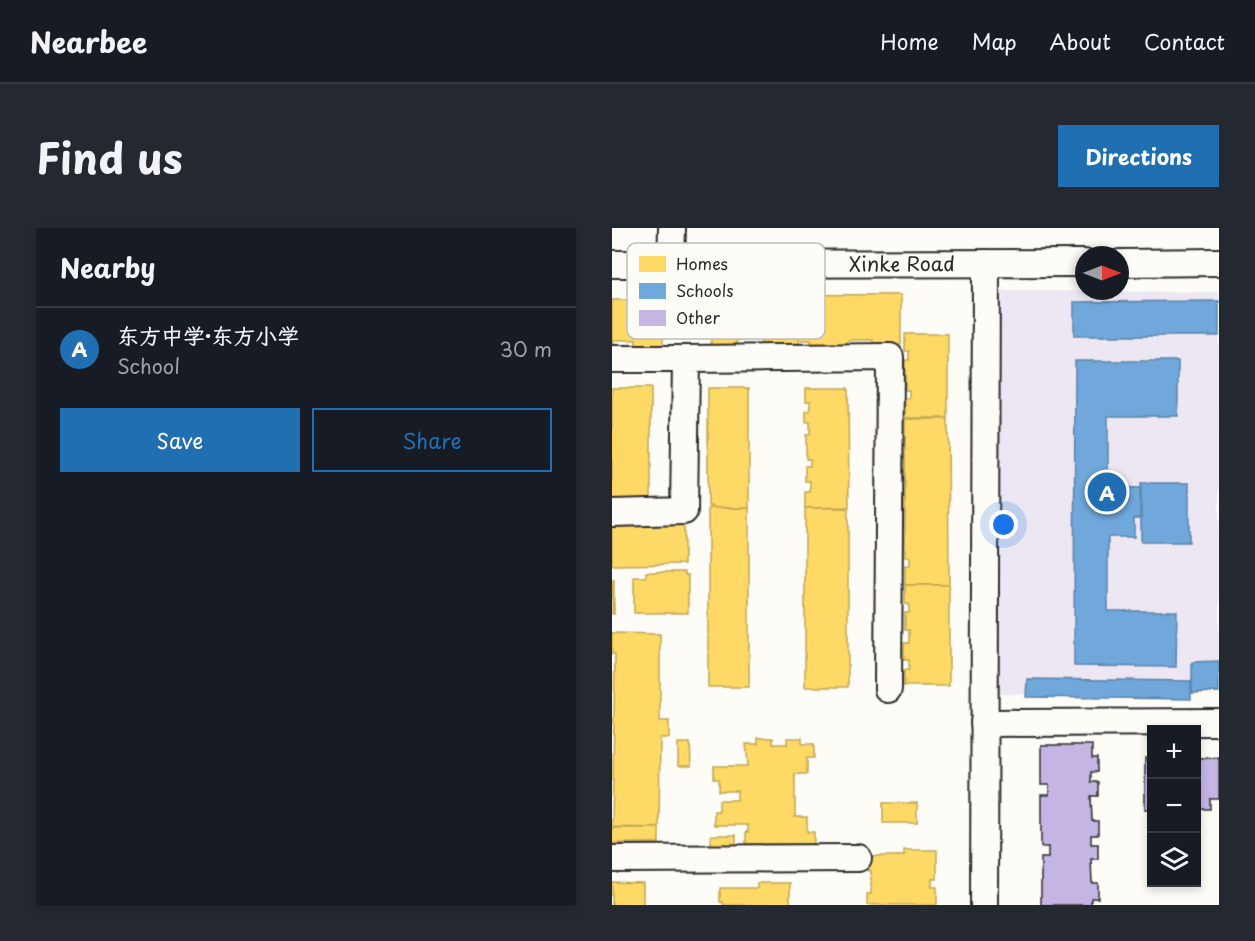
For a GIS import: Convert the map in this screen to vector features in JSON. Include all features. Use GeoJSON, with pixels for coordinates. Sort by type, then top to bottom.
{"type":"FeatureCollection","features":[{"type":"Feature","properties":{"kind":"street"},"geometry":{"type":"LineString","coordinates":[[672,228],[672,243]]}},
{"type":"Feature","properties":{"kind":"street"},"geometry":{"type":"LineString","coordinates":[[1129,263],[1219,262]]}},
{"type":"Feature","properties":{"kind":"street"},"geometry":{"type":"LineString","coordinates":[[984,905],[986,263]]}},
{"type":"Feature","properties":{"kind":"street","name":"Xinke Road"},"geometry":{"type":"LineString","coordinates":[[825,264],[1075,263]]}},
{"type":"Feature","properties":{"kind":"street"},"geometry":{"type":"LineString","coordinates":[[612,359],[890,357],[888,689]]}},
{"type":"Feature","properties":{"kind":"street"},"geometry":{"type":"LineString","coordinates":[[612,513],[684,511],[686,358]]}},
{"type":"Feature","properties":{"kind":"street"},"geometry":{"type":"LineString","coordinates":[[984,723],[1219,722]]}},
{"type":"Feature","properties":{"kind":"street"},"geometry":{"type":"LineString","coordinates":[[612,859],[858,858]]}},
{"type":"Feature","properties":{"kind":"shaded area"},"geometry":{"type":"Polygon","coordinates":[[[998,291],[1075,291],[1075,300],[1129,300],[1129,292],[1219,292],[1219,692],[993,694],[998,291]]]}},
{"type":"Feature","properties":{"kind":"building: Homes"},"geometry":{"type":"Polygon","coordinates":[[[825,295],[901,295],[901,345],[873,345],[873,340],[848,340],[848,344],[811,344],[811,340],[799,340],[799,345],[761,345],[761,340],[737,340],[737,345],[711,345],[711,339],[825,339],[825,295]]]}},
{"type":"Feature","properties":{"kind":"building: Homes"},"geometry":{"type":"Polygon","coordinates":[[[612,300],[627,300],[627,339],[663,339],[663,345],[636,345],[636,340],[613,340],[612,345],[612,300]]]}},
{"type":"Feature","properties":{"kind":"building: Homes"},"geometry":{"type":"Polygon","coordinates":[[[905,334],[948,334],[948,418],[905,418],[905,398],[909,398],[909,390],[905,390],[905,360],[909,360],[909,351],[905,351],[905,334]]]}},
{"type":"Feature","properties":{"kind":"building: Homes"},"geometry":{"type":"Polygon","coordinates":[[[612,388],[651,388],[651,506],[612,506],[612,388]]]}},
{"type":"Feature","properties":{"kind":"building: Homes"},"geometry":{"type":"Polygon","coordinates":[[[708,388],[749,388],[749,508],[711,508],[708,506],[708,388]]]}},
{"type":"Feature","properties":{"kind":"building: Homes"},"geometry":{"type":"Polygon","coordinates":[[[806,388],[848,388],[849,507],[805,508],[805,492],[810,492],[810,481],[805,481],[805,466],[810,466],[810,459],[806,459],[806,435],[810,435],[810,422],[806,422],[806,411],[810,411],[810,401],[806,401],[806,388]]]}},
{"type":"Feature","properties":{"kind":"building: Homes"},"geometry":{"type":"Polygon","coordinates":[[[905,419],[948,419],[949,585],[905,585],[905,566],[910,566],[910,557],[905,557],[905,419]]]}},
{"type":"Feature","properties":{"kind":"building: Homes"},"geometry":{"type":"Polygon","coordinates":[[[708,508],[749,508],[749,687],[708,687],[708,508]]]}},
{"type":"Feature","properties":{"kind":"building: Homes"},"geometry":{"type":"Polygon","coordinates":[[[805,508],[848,508],[848,687],[805,687],[805,508]]]}},
{"type":"Feature","properties":{"kind":"building: Homes"},"geometry":{"type":"Polygon","coordinates":[[[684,522],[684,564],[612,565],[612,523],[684,522]]]}},
{"type":"Feature","properties":{"kind":"building: Homes"},"geometry":{"type":"Polygon","coordinates":[[[646,572],[685,572],[685,575],[688,575],[688,613],[634,613],[634,577],[646,577],[646,572]]]}},
{"type":"Feature","properties":{"kind":"building: Homes"},"geometry":{"type":"Polygon","coordinates":[[[612,580],[614,580],[614,614],[612,614],[612,580]]]}},
{"type":"Feature","properties":{"kind":"building: Homes"},"geometry":{"type":"Polygon","coordinates":[[[905,585],[949,585],[949,686],[904,686],[904,670],[909,670],[909,660],[904,660],[904,643],[909,643],[909,630],[905,630],[905,613],[909,613],[909,604],[905,604],[905,585]]]}},
{"type":"Feature","properties":{"kind":"building: Homes"},"geometry":{"type":"Polygon","coordinates":[[[612,633],[660,634],[660,721],[669,721],[669,738],[660,738],[659,828],[612,827],[615,654],[612,654],[612,633]]]}},
{"type":"Feature","properties":{"kind":"building: Homes"},"geometry":{"type":"Polygon","coordinates":[[[758,738],[773,738],[773,744],[787,744],[787,738],[802,738],[802,744],[814,744],[814,758],[807,758],[807,774],[795,774],[795,817],[807,817],[807,832],[814,832],[814,844],[746,844],[748,825],[714,825],[714,811],[719,811],[719,800],[737,800],[737,791],[719,791],[719,779],[714,779],[714,766],[748,766],[746,744],[758,744],[758,738]]]}},
{"type":"Feature","properties":{"kind":"building: Homes"},"geometry":{"type":"Polygon","coordinates":[[[678,743],[690,743],[691,766],[678,766],[678,743]]]}},
{"type":"Feature","properties":{"kind":"building: Homes"},"geometry":{"type":"Polygon","coordinates":[[[883,803],[917,803],[917,823],[883,823],[883,803]]]}},
{"type":"Feature","properties":{"kind":"building: Homes"},"geometry":{"type":"Polygon","coordinates":[[[612,828],[659,828],[659,843],[612,843],[612,828]]]}},
{"type":"Feature","properties":{"kind":"building: Homes"},"geometry":{"type":"Polygon","coordinates":[[[711,835],[736,835],[736,846],[711,846],[711,835]]]}},
{"type":"Feature","properties":{"kind":"building: Homes"},"geometry":{"type":"Polygon","coordinates":[[[904,850],[937,850],[937,879],[932,879],[932,887],[937,887],[937,905],[867,905],[867,894],[871,894],[871,871],[868,871],[868,856],[904,856],[904,850]]]}},
{"type":"Feature","properties":{"kind":"building: Homes"},"geometry":{"type":"Polygon","coordinates":[[[612,882],[643,883],[643,905],[612,905],[612,882]]]}},
{"type":"Feature","properties":{"kind":"building: Homes"},"geometry":{"type":"Polygon","coordinates":[[[757,883],[790,883],[790,905],[723,905],[723,902],[720,902],[720,888],[757,888],[757,883]]]}},
{"type":"Feature","properties":{"kind":"building: Schools"},"geometry":{"type":"Polygon","coordinates":[[[1219,301],[1219,336],[1074,336],[1074,302],[1219,301]]]}},
{"type":"Feature","properties":{"kind":"building: Schools"},"geometry":{"type":"Polygon","coordinates":[[[1075,361],[1178,361],[1178,416],[1108,416],[1108,487],[1140,488],[1140,518],[1134,518],[1134,537],[1108,537],[1108,611],[1177,611],[1176,667],[1074,666],[1075,361]]]}},
{"type":"Feature","properties":{"kind":"building: Schools"},"geometry":{"type":"Polygon","coordinates":[[[1141,483],[1189,483],[1189,542],[1141,542],[1141,483]]]}},
{"type":"Feature","properties":{"kind":"building: Schools"},"geometry":{"type":"Polygon","coordinates":[[[1219,661],[1219,692],[1192,693],[1192,662],[1219,661]]]}},
{"type":"Feature","properties":{"kind":"building: Schools"},"geometry":{"type":"Polygon","coordinates":[[[1027,679],[1191,681],[1191,699],[1026,697],[1027,679]]]}},
{"type":"Feature","properties":{"kind":"building: Other"},"geometry":{"type":"Polygon","coordinates":[[[1041,745],[1092,745],[1092,758],[1097,758],[1097,772],[1091,772],[1091,782],[1098,782],[1098,796],[1091,796],[1092,821],[1098,821],[1098,835],[1091,835],[1091,844],[1098,844],[1098,859],[1091,859],[1092,883],[1098,883],[1098,898],[1091,898],[1091,905],[1041,905],[1041,858],[1048,858],[1048,847],[1041,847],[1041,795],[1049,795],[1049,785],[1041,785],[1041,745]]]}},
{"type":"Feature","properties":{"kind":"building: Other"},"geometry":{"type":"Polygon","coordinates":[[[1145,758],[1147,758],[1147,809],[1145,809],[1145,758]]]}},
{"type":"Feature","properties":{"kind":"building: Other"},"geometry":{"type":"Polygon","coordinates":[[[1201,758],[1219,758],[1219,799],[1210,799],[1210,809],[1201,809],[1201,758]]]}},
{"type":"Feature","properties":{"kind":"place","name":"东方中学·东方小学"},"geometry":{"type":"Point","coordinates":[1107,492]}}]}
